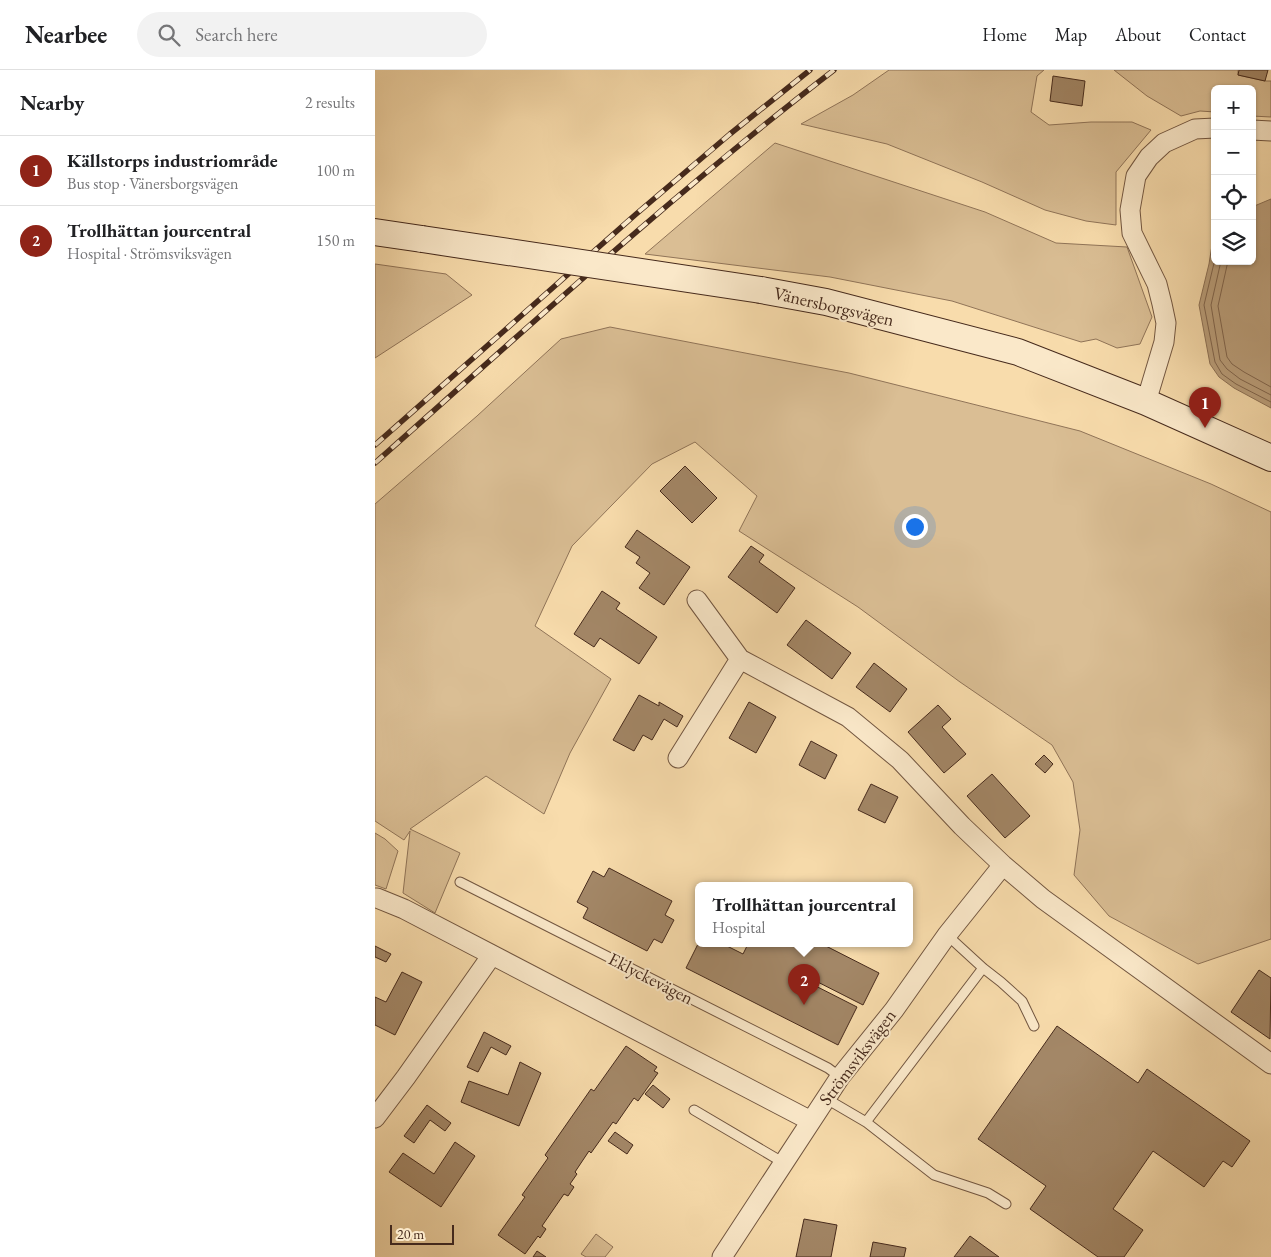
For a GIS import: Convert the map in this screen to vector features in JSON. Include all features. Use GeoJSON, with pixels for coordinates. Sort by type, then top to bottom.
{"type":"FeatureCollection","features":[{"type":"Feature","properties":{"kind":"main road","name":"Vänersborgsvägen"},"geometry":{"type":"LineString","coordinates":[[375,232],[761,290],[826,302],[1018,352],[1146,402],[1271,458]]}},
{"type":"Feature","properties":{"kind":"street"},"geometry":{"type":"LineString","coordinates":[[1146,402],[1164,342],[1166,323],[1157,284],[1132,233],[1130,210],[1136,176],[1149,157],[1164,143],[1195,129],[1211,128]]}},
{"type":"Feature","properties":{"kind":"street"},"geometry":{"type":"LineString","coordinates":[[1256,130],[1271,131]]}},
{"type":"Feature","properties":{"kind":"street"},"geometry":{"type":"LineString","coordinates":[[697,600],[740,659],[848,717],[900,760],[962,826],[1003,865],[1043,899],[1271,1064]]}},
{"type":"Feature","properties":{"kind":"street"},"geometry":{"type":"LineString","coordinates":[[677,758],[740,659]]}},
{"type":"Feature","properties":{"kind":"street","name":"Strömsviksvägen"},"geometry":{"type":"LineString","coordinates":[[722,1257],[840,1077],[894,1010],[947,935],[1003,865]]}},
{"type":"Feature","properties":{"kind":"street"},"geometry":{"type":"LineString","coordinates":[[375,898],[404,910],[492,955],[811,1121]]}},
{"type":"Feature","properties":{"kind":"street"},"geometry":{"type":"LineString","coordinates":[[375,1118],[492,955]]}},
{"type":"Feature","properties":{"kind":"lane","name":"Eklyckevägen"},"geometry":{"type":"LineString","coordinates":[[460,882],[828,1068],[840,1077]]}},
{"type":"Feature","properties":{"kind":"lane"},"geometry":{"type":"LineString","coordinates":[[947,935],[1022,1001],[1034,1026]]}},
{"type":"Feature","properties":{"kind":"lane"},"geometry":{"type":"LineString","coordinates":[[866,1122],[983,968]]}},
{"type":"Feature","properties":{"kind":"lane"},"geometry":{"type":"LineString","coordinates":[[825,1098],[866,1122],[934,1175],[987,1193],[1006,1204]]}},
{"type":"Feature","properties":{"kind":"lane"},"geometry":{"type":"LineString","coordinates":[[694,1110],[784,1163]]}},
{"type":"Feature","properties":{"kind":"shaded area"},"geometry":{"type":"Polygon","coordinates":[[[889,70],[1044,70],[1037,76],[1031,112],[1049,125],[1132,122],[1151,130],[1116,172],[1116,225],[1086,221],[1045,210],[982,182],[887,144],[801,124],[853,95],[889,70]]]}},
{"type":"Feature","properties":{"kind":"shaded area"},"geometry":{"type":"Polygon","coordinates":[[[1114,70],[1238,70],[1238,75],[1271,81],[1271,117],[1256,116],[1256,85],[1211,85],[1211,112],[1200,111],[1181,116],[1147,96],[1114,70]]]}},
{"type":"Feature","properties":{"kind":"shaded area"},"geometry":{"type":"Polygon","coordinates":[[[775,143],[985,212],[1056,243],[1127,247],[1152,317],[1140,344],[1117,348],[1096,339],[1081,342],[952,301],[830,277],[645,254],[775,143]]]}},
{"type":"Feature","properties":{"kind":"shaded area"},"geometry":{"type":"Polygon","coordinates":[[[375,264],[446,274],[472,295],[375,358],[375,264]]]}},
{"type":"Feature","properties":{"kind":"shaded area"},"geometry":{"type":"Polygon","coordinates":[[[610,327],[849,373],[1080,431],[1211,484],[1271,512],[1271,939],[1198,964],[1109,916],[1074,875],[1080,830],[1073,782],[1052,745],[960,682],[858,607],[739,531],[757,496],[695,442],[652,464],[572,546],[535,626],[611,679],[570,753],[544,814],[486,776],[410,829],[460,853],[435,913],[403,893],[410,831],[404,840],[375,821],[375,504],[477,416],[561,339],[610,327]]]}},
{"type":"Feature","properties":{"kind":"shaded area"},"geometry":{"type":"Polygon","coordinates":[[[375,833],[398,851],[386,889],[375,885],[375,833]]]}},
{"type":"Feature","properties":{"kind":"shaded area"},"geometry":{"type":"Polygon","coordinates":[[[596,1234],[613,1247],[605,1257],[586,1257],[581,1254],[596,1234]]]}},
{"type":"Feature","properties":{"kind":"water"},"geometry":{"type":"Polygon","coordinates":[[[1271,199],[1271,408],[1234,388],[1219,377],[1210,364],[1199,305],[1211,252],[1211,265],[1256,265],[1256,205],[1271,199]]]}},
{"type":"Feature","properties":{"kind":"building"},"geometry":{"type":"Polygon","coordinates":[[[1239,70],[1268,70],[1265,81],[1238,75],[1239,70]]]}},
{"type":"Feature","properties":{"kind":"building"},"geometry":{"type":"Polygon","coordinates":[[[1053,76],[1085,81],[1082,106],[1050,101],[1053,76]]]}},
{"type":"Feature","properties":{"kind":"building"},"geometry":{"type":"Polygon","coordinates":[[[685,466],[717,498],[692,523],[660,491],[685,466]]]}},
{"type":"Feature","properties":{"kind":"building"},"geometry":{"type":"Polygon","coordinates":[[[637,530],[690,567],[664,605],[639,588],[650,573],[636,563],[640,557],[625,547],[637,530]]]}},
{"type":"Feature","properties":{"kind":"building"},"geometry":{"type":"Polygon","coordinates":[[[751,546],[764,555],[759,562],[795,588],[777,613],[728,577],[751,546]]]}},
{"type":"Feature","properties":{"kind":"building"},"geometry":{"type":"Polygon","coordinates":[[[602,591],[620,603],[616,609],[657,637],[639,664],[600,638],[594,647],[574,634],[602,591]]]}},
{"type":"Feature","properties":{"kind":"building"},"geometry":{"type":"Polygon","coordinates":[[[806,620],[851,653],[832,679],[787,645],[806,620]]]}},
{"type":"Feature","properties":{"kind":"building"},"geometry":{"type":"Polygon","coordinates":[[[874,663],[907,689],[890,712],[856,687],[874,663]]]}},
{"type":"Feature","properties":{"kind":"building"},"geometry":{"type":"Polygon","coordinates":[[[639,695],[659,706],[659,702],[683,716],[677,727],[664,719],[652,740],[643,735],[634,751],[613,740],[639,695]]]}},
{"type":"Feature","properties":{"kind":"building"},"geometry":{"type":"Polygon","coordinates":[[[749,702],[776,717],[756,753],[729,738],[749,702]]]}},
{"type":"Feature","properties":{"kind":"building"},"geometry":{"type":"Polygon","coordinates":[[[938,705],[951,719],[942,727],[966,754],[944,773],[908,732],[938,705]]]}},
{"type":"Feature","properties":{"kind":"building"},"geometry":{"type":"Polygon","coordinates":[[[811,741],[837,755],[825,779],[799,765],[811,741]]]}},
{"type":"Feature","properties":{"kind":"building"},"geometry":{"type":"Polygon","coordinates":[[[1044,755],[1053,764],[1045,773],[1035,764],[1044,755]]]}},
{"type":"Feature","properties":{"kind":"building"},"geometry":{"type":"Polygon","coordinates":[[[992,774],[1030,816],[1005,838],[967,796],[992,774]]]}},
{"type":"Feature","properties":{"kind":"building"},"geometry":{"type":"Polygon","coordinates":[[[871,784],[898,797],[885,823],[858,810],[871,784]]]}},
{"type":"Feature","properties":{"kind":"building"},"geometry":{"type":"Polygon","coordinates":[[[609,868],[672,901],[665,915],[674,920],[662,943],[654,939],[647,951],[583,918],[588,908],[577,902],[593,871],[604,877],[609,868]]]}},
{"type":"Feature","properties":{"kind":"building"},"geometry":{"type":"Polygon","coordinates":[[[375,946],[391,954],[386,962],[375,957],[375,946]]]}},
{"type":"Feature","properties":{"kind":"building"},"geometry":{"type":"Polygon","coordinates":[[[696,947],[729,947],[743,954],[746,947],[828,947],[879,973],[863,1005],[798,972],[796,976],[857,1007],[838,1045],[686,968],[696,947]]]}},
{"type":"Feature","properties":{"kind":"building"},"geometry":{"type":"Polygon","coordinates":[[[1259,970],[1271,978],[1270,1039],[1231,1012],[1259,970]]]}},
{"type":"Feature","properties":{"kind":"building"},"geometry":{"type":"Polygon","coordinates":[[[402,972],[422,982],[395,1035],[375,1025],[375,997],[386,1002],[402,972]]]}},
{"type":"Feature","properties":{"kind":"building"},"geometry":{"type":"Polygon","coordinates":[[[1057,1026],[1138,1083],[1147,1069],[1250,1141],[1232,1167],[1223,1161],[1204,1187],[1153,1151],[1113,1209],[1143,1230],[1124,1257],[1098,1257],[1030,1209],[1046,1186],[978,1139],[1057,1026]]]}},
{"type":"Feature","properties":{"kind":"building"},"geometry":{"type":"Polygon","coordinates":[[[484,1032],[511,1046],[506,1055],[491,1047],[478,1072],[467,1067],[484,1032]]]}},
{"type":"Feature","properties":{"kind":"building"},"geometry":{"type":"Polygon","coordinates":[[[626,1046],[657,1067],[654,1071],[658,1073],[638,1101],[634,1098],[616,1124],[613,1122],[591,1153],[589,1151],[575,1172],[577,1174],[570,1184],[574,1187],[568,1196],[564,1194],[542,1226],[546,1229],[540,1238],[538,1236],[525,1254],[498,1235],[525,1197],[522,1195],[548,1158],[545,1155],[591,1089],[594,1091],[626,1046]]]}},
{"type":"Feature","properties":{"kind":"building"},"geometry":{"type":"Polygon","coordinates":[[[520,1062],[541,1073],[519,1126],[461,1102],[469,1081],[508,1095],[520,1062]]]}},
{"type":"Feature","properties":{"kind":"building"},"geometry":{"type":"Polygon","coordinates":[[[653,1085],[670,1099],[663,1108],[645,1094],[653,1085]]]}},
{"type":"Feature","properties":{"kind":"building"},"geometry":{"type":"Polygon","coordinates":[[[427,1105],[451,1123],[445,1131],[430,1120],[414,1143],[404,1136],[427,1105]]]}},
{"type":"Feature","properties":{"kind":"building"},"geometry":{"type":"Polygon","coordinates":[[[615,1132],[633,1145],[627,1154],[608,1141],[615,1132]]]}},
{"type":"Feature","properties":{"kind":"building"},"geometry":{"type":"Polygon","coordinates":[[[455,1142],[475,1156],[441,1207],[389,1172],[403,1153],[434,1174],[455,1142]]]}},
{"type":"Feature","properties":{"kind":"building"},"geometry":{"type":"Polygon","coordinates":[[[804,1219],[837,1225],[831,1257],[796,1257],[804,1219]]]}},
{"type":"Feature","properties":{"kind":"building"},"geometry":{"type":"Polygon","coordinates":[[[970,1236],[999,1257],[954,1257],[970,1236]]]}},
{"type":"Feature","properties":{"kind":"building"},"geometry":{"type":"Polygon","coordinates":[[[873,1242],[906,1248],[904,1257],[870,1257],[873,1242]]]}},
{"type":"Feature","properties":{"kind":"building"},"geometry":{"type":"Polygon","coordinates":[[[537,1251],[546,1257],[533,1257],[537,1251]]]}},
{"type":"Feature","properties":{"kind":"railway"},"geometry":{"type":"LineString","coordinates":[[375,445],[635,215],[730,134],[810,70]]}},
{"type":"Feature","properties":{"kind":"railway"},"geometry":{"type":"LineString","coordinates":[[375,463],[658,213],[834,70]]}},
{"type":"Feature","properties":{"kind":"place","name":"Källstorps industriområde"},"geometry":{"type":"Point","coordinates":[1205,428]}},
{"type":"Feature","properties":{"kind":"place","name":"Trollhättan jourcentral"},"geometry":{"type":"Point","coordinates":[804,1005]}}]}
